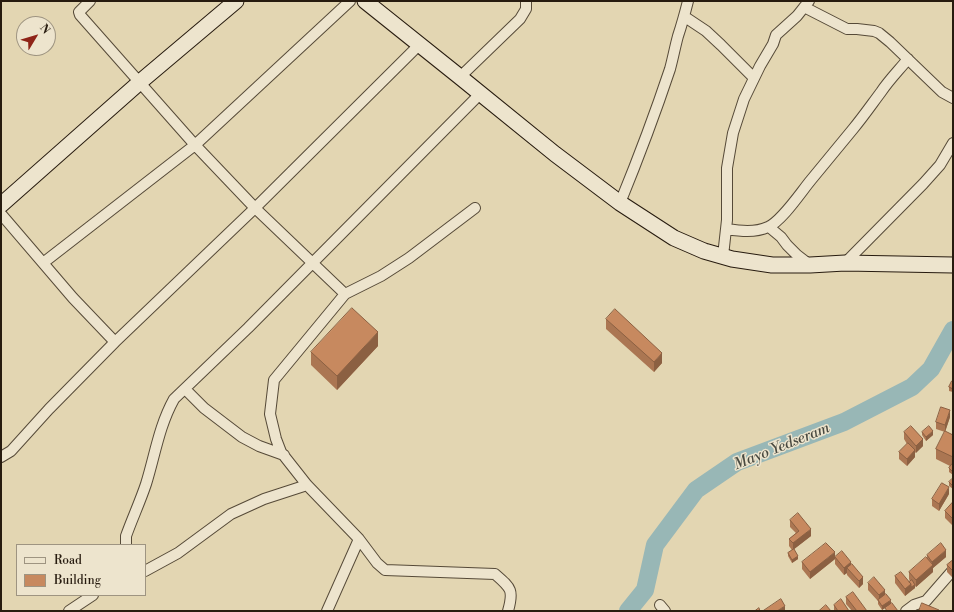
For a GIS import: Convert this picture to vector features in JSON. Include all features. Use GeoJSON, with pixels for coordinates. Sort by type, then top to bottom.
{"type":"FeatureCollection","features":[{"type":"Feature","properties":{"kind":"main road"},"geometry":{"type":"LineString","coordinates":[[1,205],[140,82],[236,1]]}},
{"type":"Feature","properties":{"kind":"main road"},"geometry":{"type":"LineString","coordinates":[[365,1],[555,154],[620,203],[674,238],[704,251],[732,259],[772,265],[845,263],[953,265]]}},
{"type":"Feature","properties":{"kind":"street"},"geometry":{"type":"LineString","coordinates":[[90,1],[81,9],[79,12],[80,15],[196,145],[255,208],[345,294]]}},
{"type":"Feature","properties":{"kind":"street"},"geometry":{"type":"LineString","coordinates":[[43,263],[196,145],[350,1]]}},
{"type":"Feature","properties":{"kind":"street"},"geometry":{"type":"LineString","coordinates":[[460,77],[520,19],[526,9],[526,1]]}},
{"type":"Feature","properties":{"kind":"street"},"geometry":{"type":"LineString","coordinates":[[620,203],[636,166],[656,111],[688,1]]}},
{"type":"Feature","properties":{"kind":"street"},"geometry":{"type":"LineString","coordinates":[[723,256],[727,220],[727,168],[733,133],[744,99],[773,44],[776,35],[797,16],[807,4],[847,29],[874,31],[879,33],[942,92],[953,98]]}},
{"type":"Feature","properties":{"kind":"street"},"geometry":{"type":"LineString","coordinates":[[684,17],[706,31],[754,78]]}},
{"type":"Feature","properties":{"kind":"street"},"geometry":{"type":"LineString","coordinates":[[1,457],[12,451],[49,409],[115,342],[255,208],[419,45]]}},
{"type":"Feature","properties":{"kind":"street"},"geometry":{"type":"LineString","coordinates":[[726,229],[740,231],[759,230],[769,227],[776,222],[791,206],[826,161],[854,129],[881,91],[908,59]]}},
{"type":"Feature","properties":{"kind":"street"},"geometry":{"type":"LineString","coordinates":[[126,544],[126,536],[146,485],[159,434],[174,399],[248,328],[480,94]]}},
{"type":"Feature","properties":{"kind":"street"},"geometry":{"type":"LineString","coordinates":[[845,263],[927,180],[940,165],[953,143]]}},
{"type":"Feature","properties":{"kind":"street"},"geometry":{"type":"LineString","coordinates":[[475,208],[409,258],[381,276],[345,294],[274,380],[270,414],[281,452],[307,485],[359,539],[376,563],[385,570],[495,574],[506,584],[511,592],[508,611]]}},
{"type":"Feature","properties":{"kind":"street"},"geometry":{"type":"LineString","coordinates":[[1,214],[73,298],[115,342]]}},
{"type":"Feature","properties":{"kind":"street"},"geometry":{"type":"LineString","coordinates":[[769,227],[781,237],[797,255],[810,265]]}},
{"type":"Feature","properties":{"kind":"street"},"geometry":{"type":"LineString","coordinates":[[185,389],[204,408],[242,437],[259,446],[284,455]]}},
{"type":"Feature","properties":{"kind":"street"},"geometry":{"type":"LineString","coordinates":[[146,570],[178,553],[231,514],[264,499],[307,485]]}},
{"type":"Feature","properties":{"kind":"street"},"geometry":{"type":"LineString","coordinates":[[326,611],[359,539]]}},
{"type":"Feature","properties":{"kind":"street"},"geometry":{"type":"LineString","coordinates":[[906,611],[914,605],[926,606],[953,570]]}},
{"type":"Feature","properties":{"kind":"street"},"geometry":{"type":"LineString","coordinates":[[69,611],[91,596]]}},
{"type":"Feature","properties":{"kind":"building"},"geometry":{"type":"Polygon","coordinates":[[[352,308],[378,332],[337,376],[311,352],[352,308]]]}},
{"type":"Feature","properties":{"kind":"building"},"geometry":{"type":"Polygon","coordinates":[[[615,309],[662,353],[654,362],[606,319],[615,309]]]}},
{"type":"Feature","properties":{"kind":"building"},"geometry":{"type":"Polygon","coordinates":[[[953,381],[953,389],[949,387],[953,381]]]}},
{"type":"Feature","properties":{"kind":"building"},"geometry":{"type":"Polygon","coordinates":[[[941,407],[950,410],[945,425],[936,422],[941,407]]]}},
{"type":"Feature","properties":{"kind":"building"},"geometry":{"type":"Polygon","coordinates":[[[911,426],[923,439],[916,446],[904,432],[911,426]]]}},
{"type":"Feature","properties":{"kind":"building"},"geometry":{"type":"Polygon","coordinates":[[[929,426],[933,431],[926,437],[922,432],[929,426]]]}},
{"type":"Feature","properties":{"kind":"building"},"geometry":{"type":"Polygon","coordinates":[[[945,431],[953,435],[953,457],[936,449],[945,431]]]}},
{"type":"Feature","properties":{"kind":"building"},"geometry":{"type":"Polygon","coordinates":[[[908,443],[915,450],[907,459],[899,452],[908,443]]]}},
{"type":"Feature","properties":{"kind":"building"},"geometry":{"type":"Polygon","coordinates":[[[953,464],[953,472],[949,468],[953,464]]]}},
{"type":"Feature","properties":{"kind":"building"},"geometry":{"type":"Polygon","coordinates":[[[952,479],[953,480],[953,486],[949,482],[952,479]]]}},
{"type":"Feature","properties":{"kind":"building"},"geometry":{"type":"Polygon","coordinates":[[[942,483],[949,487],[939,504],[932,499],[942,483]]]}},
{"type":"Feature","properties":{"kind":"building"},"geometry":{"type":"Polygon","coordinates":[[[953,502],[953,519],[945,511],[953,502]]]}},
{"type":"Feature","properties":{"kind":"building"},"geometry":{"type":"Polygon","coordinates":[[[798,513],[811,529],[793,543],[789,539],[799,531],[790,520],[798,513]]]}},
{"type":"Feature","properties":{"kind":"building"},"geometry":{"type":"Polygon","coordinates":[[[826,543],[835,552],[810,572],[802,562],[826,543]]]}},
{"type":"Feature","properties":{"kind":"building"},"geometry":{"type":"Polygon","coordinates":[[[941,543],[946,550],[932,562],[927,555],[941,543]]]}},
{"type":"Feature","properties":{"kind":"building"},"geometry":{"type":"Polygon","coordinates":[[[794,549],[798,556],[792,560],[788,553],[794,549]]]}},
{"type":"Feature","properties":{"kind":"building"},"geometry":{"type":"Polygon","coordinates":[[[842,551],[851,562],[844,568],[835,557],[842,551]]]}},
{"type":"Feature","properties":{"kind":"building"},"geometry":{"type":"Polygon","coordinates":[[[926,557],[933,565],[916,580],[909,572],[926,557]]]}},
{"type":"Feature","properties":{"kind":"building"},"geometry":{"type":"Polygon","coordinates":[[[953,560],[953,571],[947,565],[953,560]]]}},
{"type":"Feature","properties":{"kind":"building"},"geometry":{"type":"Polygon","coordinates":[[[852,564],[863,577],[859,581],[847,568],[852,564]]]}},
{"type":"Feature","properties":{"kind":"building"},"geometry":{"type":"Polygon","coordinates":[[[901,572],[911,584],[905,589],[895,576],[901,572]]]}},
{"type":"Feature","properties":{"kind":"building"},"geometry":{"type":"Polygon","coordinates":[[[874,577],[885,590],[879,595],[868,583],[874,577]]]}},
{"type":"Feature","properties":{"kind":"building"},"geometry":{"type":"Polygon","coordinates":[[[912,580],[915,585],[911,587],[909,582],[912,580]]]}},
{"type":"Feature","properties":{"kind":"building"},"geometry":{"type":"Polygon","coordinates":[[[853,592],[867,611],[857,611],[846,597],[853,592]]]}},
{"type":"Feature","properties":{"kind":"building"},"geometry":{"type":"Polygon","coordinates":[[[886,594],[891,600],[882,606],[878,600],[886,594]]]}},
{"type":"Feature","properties":{"kind":"building"},"geometry":{"type":"Polygon","coordinates":[[[781,599],[785,606],[777,611],[763,611],[781,599]]]}},
{"type":"Feature","properties":{"kind":"building"},"geometry":{"type":"Polygon","coordinates":[[[841,599],[849,611],[838,611],[834,605],[841,599]]]}},
{"type":"Feature","properties":{"kind":"building"},"geometry":{"type":"Polygon","coordinates":[[[892,603],[898,611],[887,611],[885,608],[892,603]]]}},
{"type":"Feature","properties":{"kind":"building"},"geometry":{"type":"Polygon","coordinates":[[[922,603],[939,610],[919,611],[922,603]]]}},
{"type":"Feature","properties":{"kind":"building"},"geometry":{"type":"Polygon","coordinates":[[[826,605],[831,611],[819,611],[826,605]]]}},
{"type":"Feature","properties":{"kind":"waterway","name":"Mayo Yedseram"},"geometry":{"type":"LineString","coordinates":[[628,611],[645,590],[655,545],[696,490],[737,462],[844,422],[912,387],[931,369],[953,330]]}}]}
